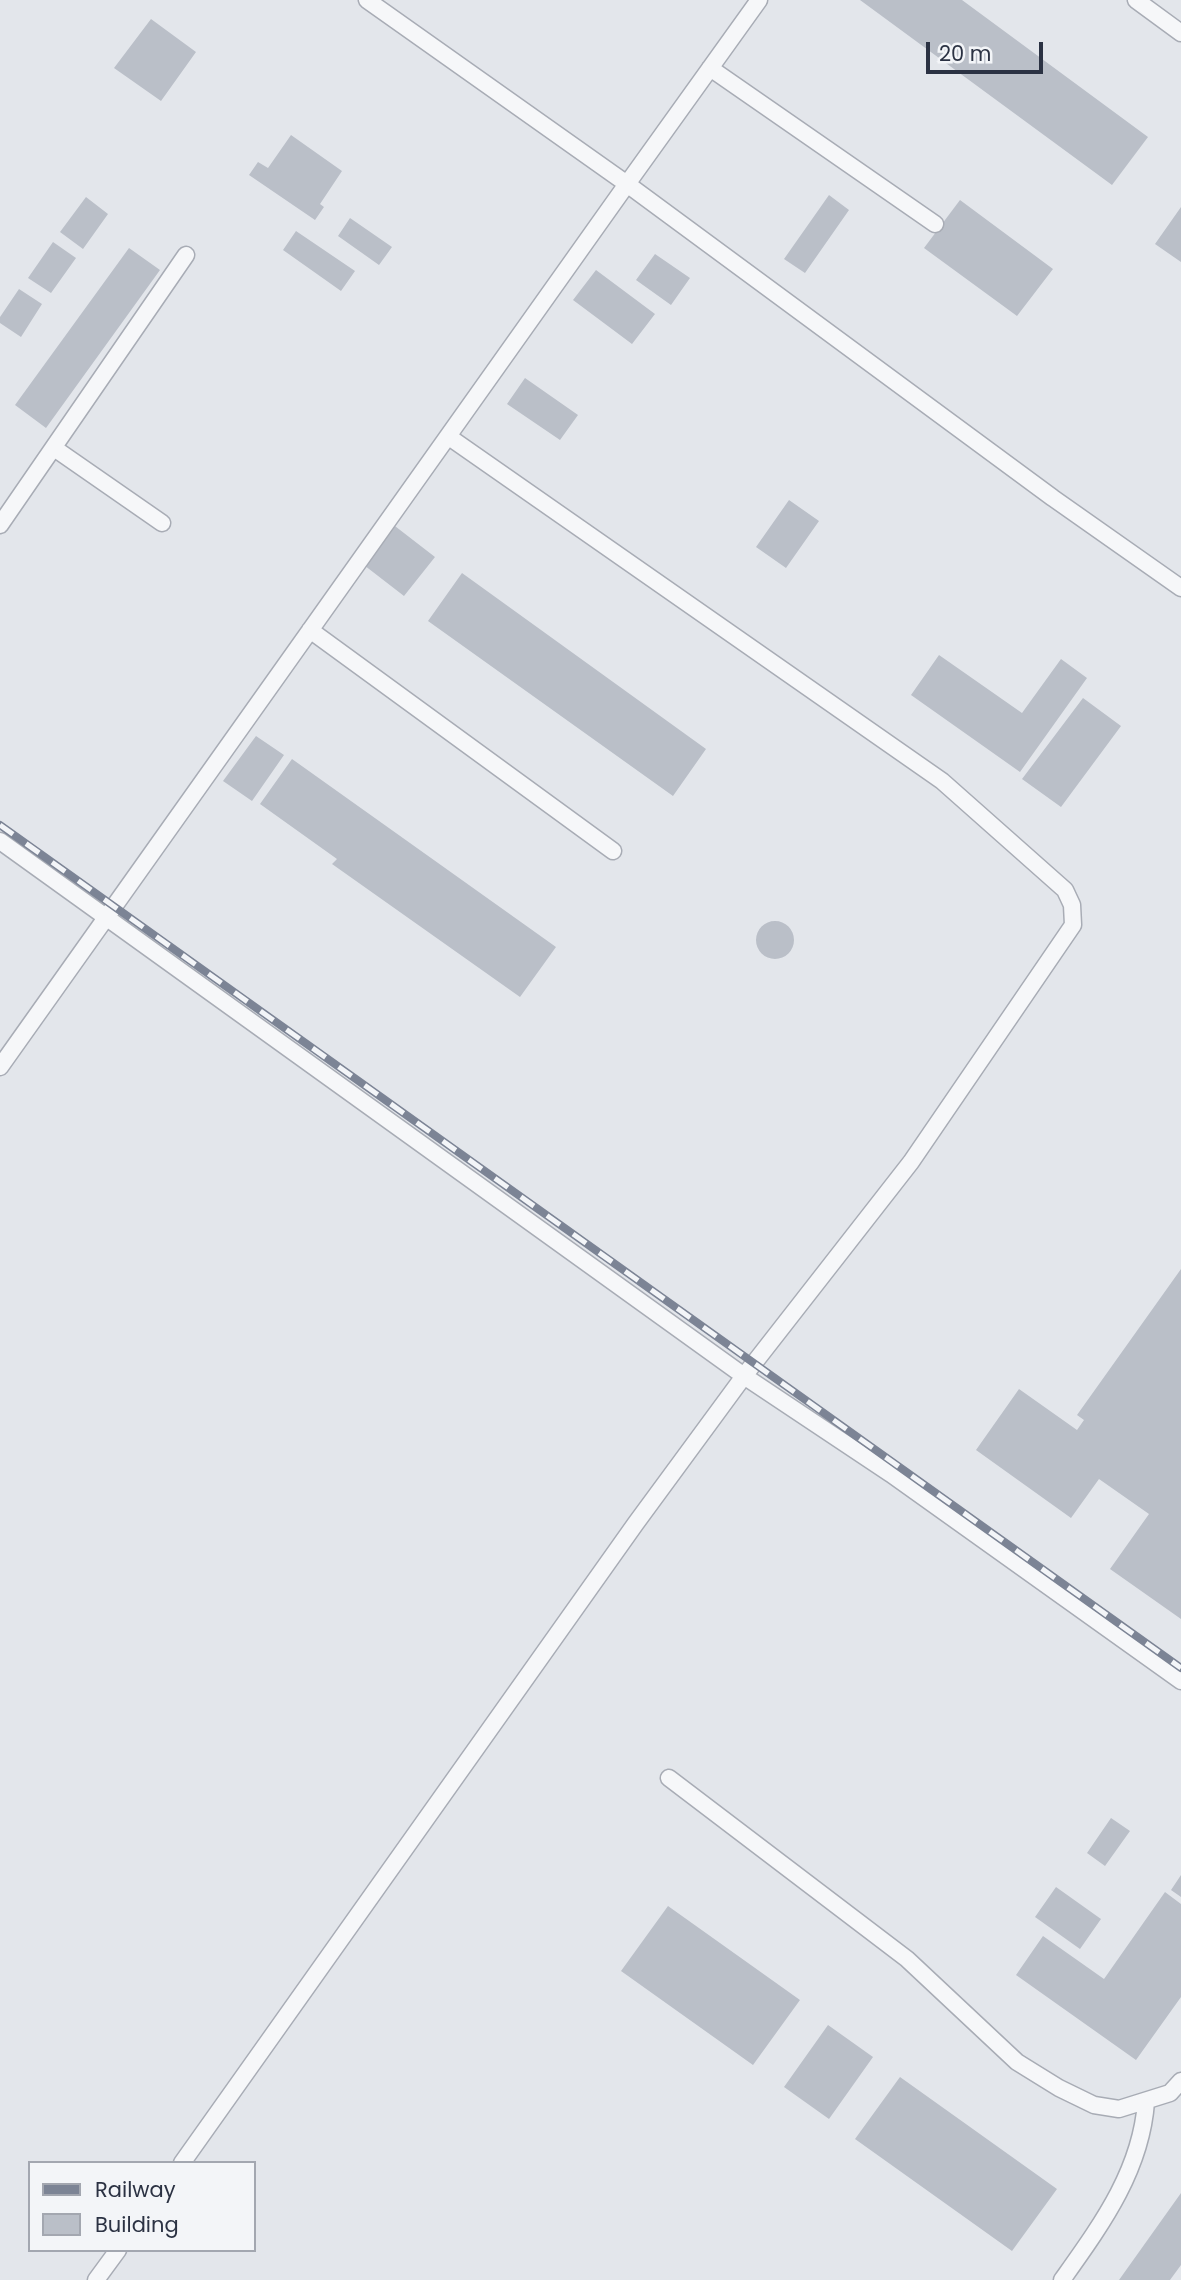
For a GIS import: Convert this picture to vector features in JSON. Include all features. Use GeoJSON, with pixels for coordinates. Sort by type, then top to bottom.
{"type":"FeatureCollection","features":[{"type":"Feature","properties":{"kind":"lane"},"geometry":{"type":"LineString","coordinates":[[367,0],[627,184],[1181,588]]}},
{"type":"Feature","properties":{"kind":"lane"},"geometry":{"type":"LineString","coordinates":[[0,1067],[759,0]]}},
{"type":"Feature","properties":{"kind":"lane"},"geometry":{"type":"LineString","coordinates":[[1136,0],[1181,33]]}},
{"type":"Feature","properties":{"kind":"lane"},"geometry":{"type":"LineString","coordinates":[[710,68],[935,224]]}},
{"type":"Feature","properties":{"kind":"lane"},"geometry":{"type":"LineString","coordinates":[[0,525],[186,255]]}},
{"type":"Feature","properties":{"kind":"lane"},"geometry":{"type":"LineString","coordinates":[[183,2161],[636,1523],[744,1376],[919,1151],[1073,925],[1072,905],[1065,890],[942,781],[449,437]]}},
{"type":"Feature","properties":{"kind":"lane"},"geometry":{"type":"LineString","coordinates":[[54,448],[162,523]]}},
{"type":"Feature","properties":{"kind":"lane"},"geometry":{"type":"LineString","coordinates":[[310,630],[613,851]]}},
{"type":"Feature","properties":{"kind":"lane"},"geometry":{"type":"LineString","coordinates":[[0,841],[744,1376],[891,1474],[1181,1681]]}},
{"type":"Feature","properties":{"kind":"lane"},"geometry":{"type":"LineString","coordinates":[[669,1778],[907,1959],[1017,2062],[1059,2088],[1094,2105],[1119,2109],[1170,2093],[1181,2081]]}},
{"type":"Feature","properties":{"kind":"lane"},"geometry":{"type":"LineString","coordinates":[[1062,2280],[1096,2232],[1125,2183],[1140,2144],[1146,2102]]}},
{"type":"Feature","properties":{"kind":"lane"},"geometry":{"type":"LineString","coordinates":[[96,2280],[117,2252]]}},
{"type":"Feature","properties":{"kind":"building"},"geometry":{"type":"Polygon","coordinates":[[[860,0],[962,0],[1148,137],[1112,185],[860,0]]]}},
{"type":"Feature","properties":{"kind":"building"},"geometry":{"type":"Polygon","coordinates":[[[151,19],[196,52],[161,101],[114,68],[151,19]]]}},
{"type":"Feature","properties":{"kind":"building"},"geometry":{"type":"Polygon","coordinates":[[[291,135],[342,171],[320,204],[324,207],[315,220],[249,175],[258,162],[268,168],[291,135]]]}},
{"type":"Feature","properties":{"kind":"building"},"geometry":{"type":"Polygon","coordinates":[[[829,195],[849,210],[805,273],[784,259],[829,195]]]}},
{"type":"Feature","properties":{"kind":"building"},"geometry":{"type":"Polygon","coordinates":[[[86,197],[108,214],[83,249],[60,232],[86,197]]]}},
{"type":"Feature","properties":{"kind":"building"},"geometry":{"type":"Polygon","coordinates":[[[960,200],[1053,269],[1017,316],[924,248],[960,200]]]}},
{"type":"Feature","properties":{"kind":"building"},"geometry":{"type":"Polygon","coordinates":[[[1181,207],[1181,262],[1155,244],[1181,207]]]}},
{"type":"Feature","properties":{"kind":"building"},"geometry":{"type":"Polygon","coordinates":[[[350,218],[392,247],[379,265],[338,236],[350,218]]]}},
{"type":"Feature","properties":{"kind":"building"},"geometry":{"type":"Polygon","coordinates":[[[296,231],[355,271],[341,291],[283,250],[296,231]]]}},
{"type":"Feature","properties":{"kind":"building"},"geometry":{"type":"Polygon","coordinates":[[[53,242],[76,258],[51,293],[28,278],[53,242]]]}},
{"type":"Feature","properties":{"kind":"building"},"geometry":{"type":"Polygon","coordinates":[[[129,248],[160,270],[46,428],[15,405],[129,248]]]}},
{"type":"Feature","properties":{"kind":"building"},"geometry":{"type":"Polygon","coordinates":[[[655,254],[690,278],[671,305],[636,280],[655,254]]]}},
{"type":"Feature","properties":{"kind":"building"},"geometry":{"type":"Polygon","coordinates":[[[596,270],[655,314],[632,344],[573,300],[596,270]]]}},
{"type":"Feature","properties":{"kind":"building"},"geometry":{"type":"Polygon","coordinates":[[[19,289],[42,304],[21,337],[0,323],[0,317],[19,289]]]}},
{"type":"Feature","properties":{"kind":"building"},"geometry":{"type":"Polygon","coordinates":[[[525,378],[578,415],[560,440],[507,404],[525,378]]]}},
{"type":"Feature","properties":{"kind":"building"},"geometry":{"type":"Polygon","coordinates":[[[789,500],[819,521],[786,568],[756,547],[789,500]]]}},
{"type":"Feature","properties":{"kind":"building"},"geometry":{"type":"Polygon","coordinates":[[[391,523],[435,557],[404,596],[360,562],[391,523]]]}},
{"type":"Feature","properties":{"kind":"building"},"geometry":{"type":"Polygon","coordinates":[[[462,573],[706,749],[673,796],[428,621],[462,573]]]}},
{"type":"Feature","properties":{"kind":"building"},"geometry":{"type":"Polygon","coordinates":[[[939,655],[1022,713],[1061,659],[1087,678],[1020,772],[911,695],[939,655]]]}},
{"type":"Feature","properties":{"kind":"building"},"geometry":{"type":"Polygon","coordinates":[[[1083,698],[1121,726],[1061,807],[1022,779],[1083,698]]]}},
{"type":"Feature","properties":{"kind":"building"},"geometry":{"type":"Polygon","coordinates":[[[256,736],[284,755],[252,801],[223,781],[256,736]]]}},
{"type":"Feature","properties":{"kind":"building"},"geometry":{"type":"Polygon","coordinates":[[[292,759],[556,947],[520,997],[332,864],[337,859],[260,804],[292,759]]]}},
{"type":"Feature","properties":{"kind":"building"},"geometry":{"type":"Polygon","coordinates":[[[775,921],[789,926],[794,940],[789,954],[775,959],[761,954],[756,940],[761,926],[775,921]]]}},
{"type":"Feature","properties":{"kind":"building"},"geometry":{"type":"Polygon","coordinates":[[[1181,1269],[1181,1619],[1110,1569],[1149,1514],[1099,1479],[1071,1518],[976,1450],[1019,1389],[1077,1430],[1084,1420],[1077,1415],[1181,1269]]]}},
{"type":"Feature","properties":{"kind":"building"},"geometry":{"type":"Polygon","coordinates":[[[1111,1818],[1130,1831],[1105,1866],[1087,1853],[1111,1818]]]}},
{"type":"Feature","properties":{"kind":"building"},"geometry":{"type":"Polygon","coordinates":[[[1181,1875],[1181,1897],[1171,1890],[1181,1875]]]}},
{"type":"Feature","properties":{"kind":"building"},"geometry":{"type":"Polygon","coordinates":[[[1056,1887],[1101,1919],[1080,1949],[1035,1917],[1056,1887]]]}},
{"type":"Feature","properties":{"kind":"building"},"geometry":{"type":"Polygon","coordinates":[[[1165,1892],[1181,1904],[1181,1997],[1136,2060],[1016,1975],[1043,1936],[1104,1979],[1165,1892]]]}},
{"type":"Feature","properties":{"kind":"building"},"geometry":{"type":"Polygon","coordinates":[[[668,1906],[800,2000],[753,2065],[621,1971],[668,1906]]]}},
{"type":"Feature","properties":{"kind":"building"},"geometry":{"type":"Polygon","coordinates":[[[828,2025],[873,2057],[829,2119],[784,2087],[828,2025]]]}},
{"type":"Feature","properties":{"kind":"building"},"geometry":{"type":"Polygon","coordinates":[[[900,2077],[1057,2189],[1012,2251],[855,2139],[900,2077]]]}},
{"type":"Feature","properties":{"kind":"building"},"geometry":{"type":"Polygon","coordinates":[[[1181,2193],[1181,2265],[1170,2280],[1119,2280],[1181,2193]]]}},
{"type":"Feature","properties":{"kind":"railway"},"geometry":{"type":"LineString","coordinates":[[0,825],[1181,1668]]}}]}
